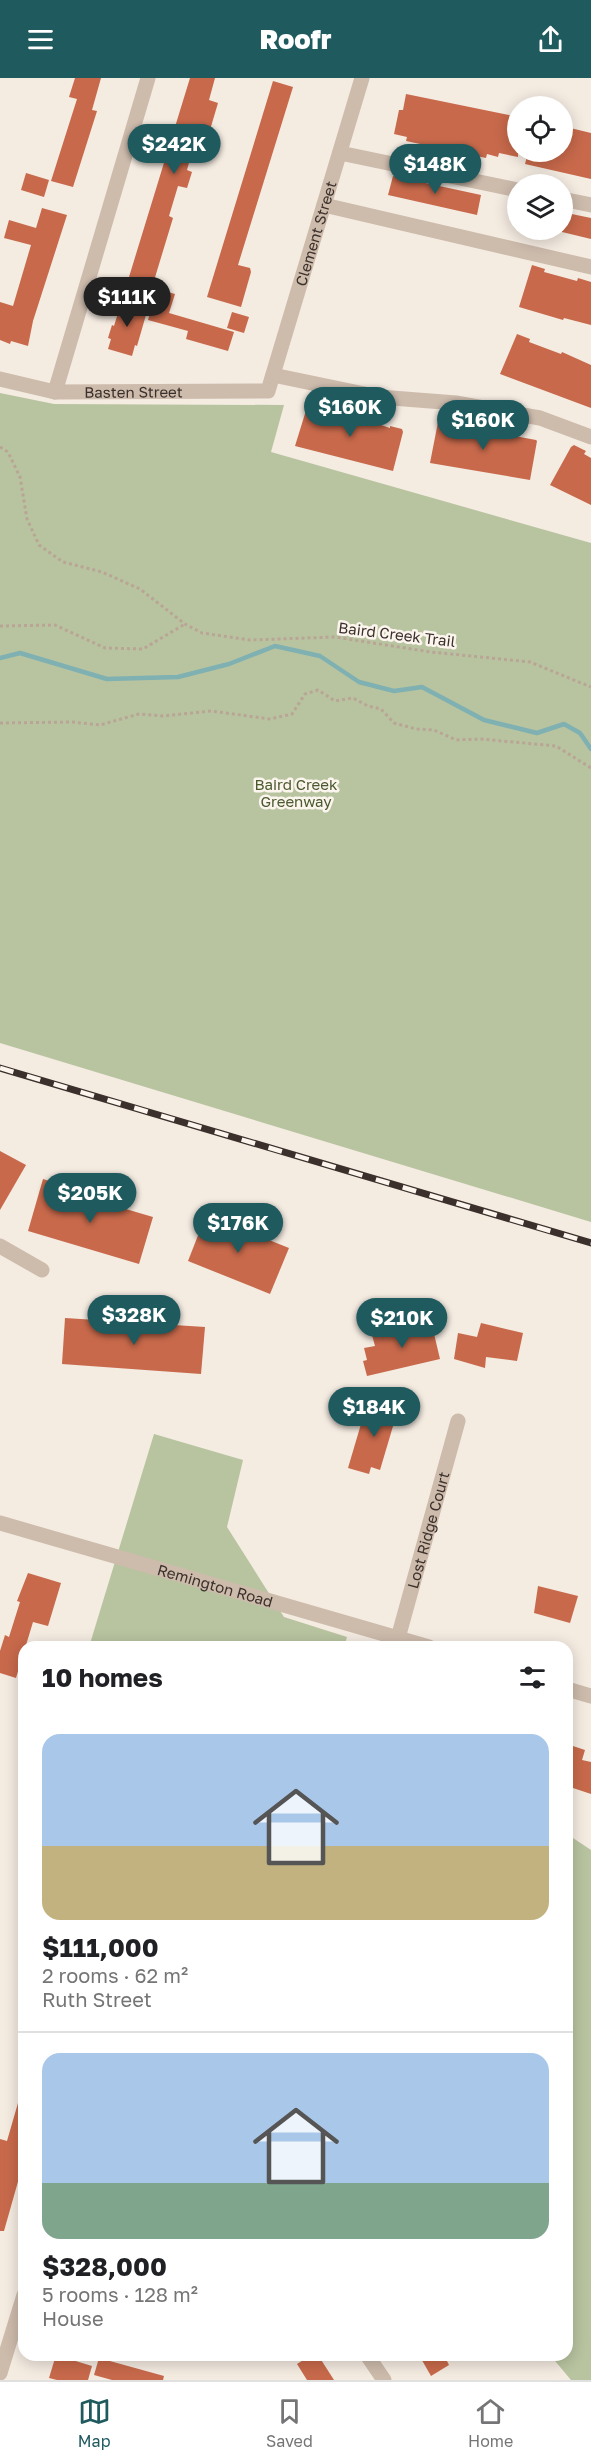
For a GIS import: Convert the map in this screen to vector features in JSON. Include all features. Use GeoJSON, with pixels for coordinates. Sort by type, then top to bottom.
{"type":"FeatureCollection","features":[{"type":"Feature","properties":{"kind":"street"},"geometry":{"type":"LineString","coordinates":[[54,392],[148,78]]}},
{"type":"Feature","properties":{"kind":"street","name":"Clement Street"},"geometry":{"type":"LineString","coordinates":[[268,391],[362,78]]}},
{"type":"Feature","properties":{"kind":"street"},"geometry":{"type":"LineString","coordinates":[[340,153],[507,188]]}},
{"type":"Feature","properties":{"kind":"street"},"geometry":{"type":"LineString","coordinates":[[573,201],[591,205]]}},
{"type":"Feature","properties":{"kind":"street"},"geometry":{"type":"LineString","coordinates":[[324,205],[591,267]]}},
{"type":"Feature","properties":{"kind":"street"},"geometry":{"type":"LineString","coordinates":[[273,375],[379,397],[456,403],[540,418],[591,437]]}},
{"type":"Feature","properties":{"kind":"street","name":"Basten Street"},"geometry":{"type":"LineString","coordinates":[[0,379],[54,392],[268,391]]}},
{"type":"Feature","properties":{"kind":"street"},"geometry":{"type":"LineString","coordinates":[[0,1246],[42,1270]]}},
{"type":"Feature","properties":{"kind":"street","name":"Lost Ridge Court"},"geometry":{"type":"LineString","coordinates":[[398,1638],[458,1421]]}},
{"type":"Feature","properties":{"kind":"street","name":"Remington Road"},"geometry":{"type":"LineString","coordinates":[[0,1523],[408,1641]]}},
{"type":"Feature","properties":{"kind":"street"},"geometry":{"type":"LineString","coordinates":[[573,1691],[591,1696]]}},
{"type":"Feature","properties":{"kind":"street"},"geometry":{"type":"LineString","coordinates":[[0,2373],[18,2314]]}},
{"type":"Feature","properties":{"kind":"street"},"geometry":{"type":"LineString","coordinates":[[371,2361],[384,2380]]}},
{"type":"Feature","properties":{"kind":"path","name":"Baird Creek Trail"},"geometry":{"type":"LineString","coordinates":[[0,447],[8,452],[20,477],[27,519],[39,545],[63,562],[102,572],[140,589],[184,624],[202,633],[250,640],[335,638],[431,652],[530,662],[591,687]]}},
{"type":"Feature","properties":{"kind":"path"},"geometry":{"type":"LineString","coordinates":[[0,626],[55,625],[105,648],[143,649],[184,624]]}},
{"type":"Feature","properties":{"kind":"path"},"geometry":{"type":"LineString","coordinates":[[0,723],[72,722],[100,725],[139,714],[163,716],[211,711],[270,719],[292,714],[305,694],[318,690],[335,701],[353,698],[368,706],[381,709],[394,723],[416,729],[434,730],[456,740],[481,739],[556,746],[591,768]]}},
{"type":"Feature","properties":{"kind":"green space","name":"Baird Creek Greenway"},"geometry":{"type":"Polygon","coordinates":[[[0,393],[54,404],[284,405],[271,452],[591,543],[591,1222],[0,1043],[0,393]]]}},
{"type":"Feature","properties":{"kind":"green space"},"geometry":{"type":"Polygon","coordinates":[[[154,1434],[243,1460],[227,1527],[284,1617],[347,1637],[346,1641],[91,1641],[154,1434]]]}},
{"type":"Feature","properties":{"kind":"green space"},"geometry":{"type":"Polygon","coordinates":[[[573,1838],[591,1850],[591,2380],[571,2380],[555,2361],[573,2361],[573,1838]]]}},
{"type":"Feature","properties":{"kind":"building"},"geometry":{"type":"Polygon","coordinates":[[[75,78],[101,78],[92,110],[97,111],[73,187],[51,181],[77,99],[69,97],[75,78]]]}},
{"type":"Feature","properties":{"kind":"building"},"geometry":{"type":"Polygon","coordinates":[[[190,78],[215,78],[209,100],[218,103],[207,140],[196,137],[187,170],[192,172],[187,188],[178,186],[169,216],[173,218],[153,284],[129,277],[190,78]]]}},
{"type":"Feature","properties":{"kind":"building"},"geometry":{"type":"Polygon","coordinates":[[[273,81],[293,87],[238,265],[250,268],[251,272],[241,307],[207,297],[273,81]]]}},
{"type":"Feature","properties":{"kind":"building"},"geometry":{"type":"Polygon","coordinates":[[[406,94],[507,115],[507,155],[499,153],[498,157],[487,154],[486,158],[406,141],[407,137],[394,134],[399,110],[403,110],[406,94]]]}},
{"type":"Feature","properties":{"kind":"building"},"geometry":{"type":"Polygon","coordinates":[[[573,129],[591,133],[591,179],[525,164],[526,162],[573,162],[573,129]]]}},
{"type":"Feature","properties":{"kind":"building"},"geometry":{"type":"Polygon","coordinates":[[[26,173],[49,180],[44,197],[21,190],[26,173]]]}},
{"type":"Feature","properties":{"kind":"building"},"geometry":{"type":"Polygon","coordinates":[[[393,176],[481,195],[477,215],[388,195],[393,176]]]}},
{"type":"Feature","properties":{"kind":"building"},"geometry":{"type":"Polygon","coordinates":[[[42,208],[67,215],[33,321],[28,346],[11,341],[10,344],[0,340],[0,302],[13,306],[31,245],[4,238],[9,220],[36,228],[42,208]]]}},
{"type":"Feature","properties":{"kind":"building"},"geometry":{"type":"Polygon","coordinates":[[[573,214],[591,218],[591,239],[573,235],[573,214]]]}},
{"type":"Feature","properties":{"kind":"building"},"geometry":{"type":"Polygon","coordinates":[[[532,265],[545,269],[544,272],[577,281],[578,278],[591,282],[591,325],[564,318],[563,320],[519,307],[532,265]]]}},
{"type":"Feature","properties":{"kind":"building"},"geometry":{"type":"Polygon","coordinates":[[[157,289],[175,294],[169,313],[234,332],[228,351],[186,339],[188,331],[148,320],[157,289]]]}},
{"type":"Feature","properties":{"kind":"building"},"geometry":{"type":"Polygon","coordinates":[[[122,300],[148,308],[132,356],[108,349],[111,339],[108,338],[122,300]]]}},
{"type":"Feature","properties":{"kind":"building"},"geometry":{"type":"Polygon","coordinates":[[[232,312],[249,317],[244,333],[227,328],[232,312]]]}},
{"type":"Feature","properties":{"kind":"building"},"geometry":{"type":"Polygon","coordinates":[[[517,334],[530,339],[529,342],[561,354],[562,352],[591,365],[591,408],[500,374],[517,334]]]}},
{"type":"Feature","properties":{"kind":"building"},"geometry":{"type":"Polygon","coordinates":[[[308,404],[354,419],[354,416],[390,428],[390,426],[402,429],[393,471],[295,446],[308,404]]]}},
{"type":"Feature","properties":{"kind":"building"},"geometry":{"type":"Polygon","coordinates":[[[441,420],[454,422],[453,425],[500,431],[499,433],[536,440],[530,480],[430,463],[438,422],[441,420]]]}},
{"type":"Feature","properties":{"kind":"building"},"geometry":{"type":"Polygon","coordinates":[[[574,445],[586,451],[584,454],[591,458],[591,505],[550,485],[574,445]]]}},
{"type":"Feature","properties":{"kind":"building"},"geometry":{"type":"Polygon","coordinates":[[[0,1151],[26,1165],[0,1210],[0,1151]]]}},
{"type":"Feature","properties":{"kind":"building"},"geometry":{"type":"Polygon","coordinates":[[[43,1179],[56,1183],[54,1188],[153,1217],[139,1264],[28,1231],[43,1179]]]}},
{"type":"Feature","properties":{"kind":"building"},"geometry":{"type":"Polygon","coordinates":[[[206,1215],[289,1248],[270,1294],[188,1261],[206,1215]]]}},
{"type":"Feature","properties":{"kind":"building"},"geometry":{"type":"Polygon","coordinates":[[[65,1318],[205,1327],[201,1374],[62,1364],[65,1318]]]}},
{"type":"Feature","properties":{"kind":"building"},"geometry":{"type":"Polygon","coordinates":[[[431,1321],[440,1359],[367,1376],[363,1361],[367,1360],[364,1348],[375,1346],[372,1335],[431,1321]]]}},
{"type":"Feature","properties":{"kind":"building"},"geometry":{"type":"Polygon","coordinates":[[[481,1323],[523,1333],[517,1361],[486,1357],[485,1368],[454,1359],[458,1333],[477,1337],[481,1323]]]}},
{"type":"Feature","properties":{"kind":"building"},"geometry":{"type":"Polygon","coordinates":[[[374,1399],[399,1406],[380,1470],[371,1467],[369,1474],[348,1468],[361,1424],[366,1425],[374,1399]]]}},
{"type":"Feature","properties":{"kind":"building"},"geometry":{"type":"Polygon","coordinates":[[[28,1573],[61,1583],[48,1626],[33,1622],[27,1641],[18,1641],[16,1678],[0,1673],[0,1651],[5,1635],[9,1637],[20,1602],[17,1601],[28,1573]]]}},
{"type":"Feature","properties":{"kind":"building"},"geometry":{"type":"Polygon","coordinates":[[[538,1586],[578,1596],[570,1623],[534,1613],[538,1586]]]}},
{"type":"Feature","properties":{"kind":"building"},"geometry":{"type":"Polygon","coordinates":[[[573,1746],[585,1750],[582,1760],[591,1762],[591,1794],[573,1788],[573,1746]]]}},
{"type":"Feature","properties":{"kind":"building"},"geometry":{"type":"Polygon","coordinates":[[[18,2103],[18,2182],[4,2231],[0,2231],[0,2139],[7,2141],[18,2103]]]}},
{"type":"Feature","properties":{"kind":"building"},"geometry":{"type":"Polygon","coordinates":[[[54,2361],[76,2361],[92,2366],[88,2380],[49,2378],[54,2361]]]}},
{"type":"Feature","properties":{"kind":"building"},"geometry":{"type":"Polygon","coordinates":[[[98,2361],[110,2361],[164,2376],[163,2380],[112,2380],[94,2375],[98,2361]]]}},
{"type":"Feature","properties":{"kind":"building"},"geometry":{"type":"Polygon","coordinates":[[[302,2361],[322,2361],[334,2380],[307,2380],[297,2364],[302,2361]]]}},
{"type":"Feature","properties":{"kind":"building"},"geometry":{"type":"Polygon","coordinates":[[[422,2361],[447,2361],[449,2365],[431,2376],[422,2361]]]}},
{"type":"Feature","properties":{"kind":"waterway"},"geometry":{"type":"LineString","coordinates":[[0,658],[20,653],[107,679],[178,677],[229,664],[275,646],[320,656],[359,682],[394,691],[422,687],[484,720],[537,733],[564,724],[580,733],[591,749]]}},
{"type":"Feature","properties":{"kind":"railway"},"geometry":{"type":"LineString","coordinates":[[0,1068],[591,1243]]}}]}
